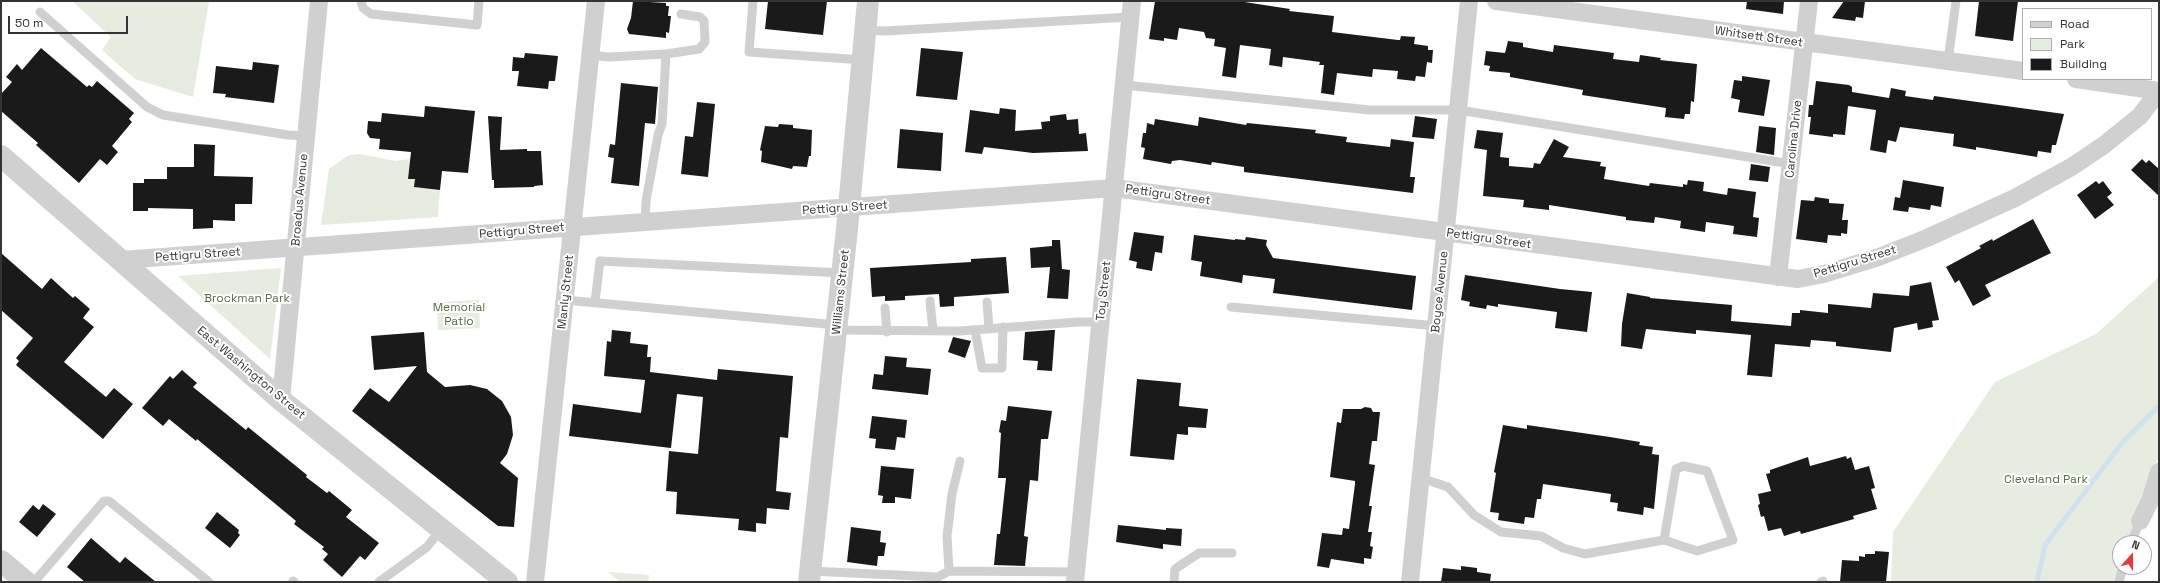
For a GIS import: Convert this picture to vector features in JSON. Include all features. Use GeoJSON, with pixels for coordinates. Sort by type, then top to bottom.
{"type":"FeatureCollection","features":[{"type":"Feature","properties":{"kind":"street","name":"Broadus Avenue"},"geometry":{"type":"LineString","coordinates":[[281,400],[319,1]]}},
{"type":"Feature","properties":{"kind":"street","name":"Manly Street"},"geometry":{"type":"LineString","coordinates":[[535,582],[596,1]]}},
{"type":"Feature","properties":{"kind":"street","name":"Williams Street"},"geometry":{"type":"LineString","coordinates":[[809,577],[837,328],[868,1]]}},
{"type":"Feature","properties":{"kind":"street","name":"Boyce Avenue"},"geometry":{"type":"LineString","coordinates":[[1410,582],[1469,1]]}},
{"type":"Feature","properties":{"kind":"street","name":"Whitsett Street"},"geometry":{"type":"LineString","coordinates":[[1496,1],[2022,71]]}},
{"type":"Feature","properties":{"kind":"street","name":"Carolina Drive"},"geometry":{"type":"LineString","coordinates":[[1778,277],[1809,1]]}},
{"type":"Feature","properties":{"kind":"street","name":"Toy Street"},"geometry":{"type":"LineString","coordinates":[[1076,577],[1131,9]]}},
{"type":"Feature","properties":{"kind":"street"},"geometry":{"type":"LineString","coordinates":[[2083,80],[2159,91]]}},
{"type":"Feature","properties":{"kind":"street","name":"Pettigru Street"},"geometry":{"type":"LineString","coordinates":[[121,260],[1114,188],[1446,234],[1798,279],[1824,274],[1879,256],[1927,238],[2016,198],[2073,166],[2104,145],[2140,116],[2159,91]]}},
{"type":"Feature","properties":{"kind":"street","name":"East Washington Street"},"geometry":{"type":"LineString","coordinates":[[3,161],[121,260],[281,400],[507,582]]}},
{"type":"Feature","properties":{"kind":"street"},"geometry":{"type":"LineString","coordinates":[[2140,521],[2150,501],[2159,472]]}},
{"type":"Feature","properties":{"kind":"street"},"geometry":{"type":"LineString","coordinates":[[1,561],[26,582]]}},
{"type":"Feature","properties":{"kind":"lane"},"geometry":{"type":"LineString","coordinates":[[362,1],[363,8],[371,14],[477,25],[479,1]]}},
{"type":"Feature","properties":{"kind":"lane"},"geometry":{"type":"LineString","coordinates":[[754,1],[750,52],[863,60]]}},
{"type":"Feature","properties":{"kind":"lane"},"geometry":{"type":"LineString","coordinates":[[1948,61],[1956,1]]}},
{"type":"Feature","properties":{"kind":"lane"},"geometry":{"type":"LineString","coordinates":[[866,30],[885,31],[1131,9]]}},
{"type":"Feature","properties":{"kind":"lane"},"geometry":{"type":"LineString","coordinates":[[40,12],[135,96],[162,115],[288,136],[306,136]]}},
{"type":"Feature","properties":{"kind":"lane"},"geometry":{"type":"LineString","coordinates":[[590,55],[609,57],[666,54],[699,49],[705,42],[704,21],[700,18],[681,14]]}},
{"type":"Feature","properties":{"kind":"lane"},"geometry":{"type":"LineString","coordinates":[[645,222],[646,202],[658,135],[662,124],[666,54]]}},
{"type":"Feature","properties":{"kind":"lane"},"geometry":{"type":"LineString","coordinates":[[1124,85],[1370,110],[1459,110],[1791,164]]}},
{"type":"Feature","properties":{"kind":"lane"},"geometry":{"type":"LineString","coordinates":[[595,302],[600,261],[842,273]]}},
{"type":"Feature","properties":{"kind":"lane"},"geometry":{"type":"LineString","coordinates":[[565,300],[887,332],[975,330],[1003,327],[1101,322]]}},
{"type":"Feature","properties":{"kind":"lane"},"geometry":{"type":"LineString","coordinates":[[930,301],[933,331]]}},
{"type":"Feature","properties":{"kind":"lane"},"geometry":{"type":"LineString","coordinates":[[987,302],[989,329]]}},
{"type":"Feature","properties":{"kind":"lane"},"geometry":{"type":"LineString","coordinates":[[1231,307],[1437,326]]}},
{"type":"Feature","properties":{"kind":"lane"},"geometry":{"type":"LineString","coordinates":[[885,308],[887,332]]}},
{"type":"Feature","properties":{"kind":"lane"},"geometry":{"type":"LineString","coordinates":[[975,330],[982,368],[1002,368],[1003,327]]}},
{"type":"Feature","properties":{"kind":"lane"},"geometry":{"type":"LineString","coordinates":[[949,571],[947,536],[952,494],[960,461]]}},
{"type":"Feature","properties":{"kind":"lane"},"geometry":{"type":"LineString","coordinates":[[1421,478],[1448,487],[1474,515],[1501,532],[1541,536],[1563,548],[1585,554],[1664,540],[1697,551],[1733,540],[1707,471],[1683,466],[1676,469],[1664,540]]}},
{"type":"Feature","properties":{"kind":"lane"},"geometry":{"type":"LineString","coordinates":[[34,582],[104,501],[109,501],[209,582]]}},
{"type":"Feature","properties":{"kind":"lane"},"geometry":{"type":"LineString","coordinates":[[2134,535],[2140,521]]}},
{"type":"Feature","properties":{"kind":"lane"},"geometry":{"type":"LineString","coordinates":[[378,582],[427,547],[441,529]]}},
{"type":"Feature","properties":{"kind":"lane"},"geometry":{"type":"LineString","coordinates":[[1174,582],[1175,569],[1199,553],[1232,553]]}},
{"type":"Feature","properties":{"kind":"lane"},"geometry":{"type":"LineString","coordinates":[[809,577],[938,577],[949,571],[1076,577]]}},
{"type":"Feature","properties":{"kind":"green space"},"geometry":{"type":"Polygon","coordinates":[[[72,1],[209,1],[193,97],[135,79],[102,50],[111,37],[72,1]]]}},
{"type":"Feature","properties":{"kind":"green space"},"geometry":{"type":"Polygon","coordinates":[[[360,154],[395,161],[410,159],[408,179],[415,179],[415,187],[440,190],[438,217],[321,225],[329,169],[349,155],[360,154]]]}},
{"type":"Feature","properties":{"kind":"green space","name":"Brockman Park"},"geometry":{"type":"Polygon","coordinates":[[[281,268],[270,359],[178,276],[281,268]]]}},
{"type":"Feature","properties":{"kind":"green space","name":"Cleveland Park"},"geometry":{"type":"Polygon","coordinates":[[[2159,277],[2159,456],[2130,535],[2112,535],[2112,575],[2117,575],[2115,582],[1891,582],[1893,532],[1995,382],[2096,334],[2159,277]]]}},
{"type":"Feature","properties":{"kind":"green space","name":"Memorial Patio"},"geometry":{"type":"Polygon","coordinates":[[[479,300],[480,328],[438,330],[437,302],[479,300]]]}},
{"type":"Feature","properties":{"kind":"green space"},"geometry":{"type":"Polygon","coordinates":[[[608,572],[649,575],[648,582],[620,582],[608,572]]]}},
{"type":"Feature","properties":{"kind":"building"},"geometry":{"type":"Polygon","coordinates":[[[633,1],[666,3],[666,6],[669,6],[668,16],[671,16],[669,33],[666,32],[666,38],[629,34],[627,29],[631,18],[633,1]]]}},
{"type":"Feature","properties":{"kind":"building"},"geometry":{"type":"Polygon","coordinates":[[[768,1],[827,1],[823,35],[765,29],[768,1]]]}},
{"type":"Feature","properties":{"kind":"building"},"geometry":{"type":"Polygon","coordinates":[[[1155,1],[1238,1],[1290,9],[1289,11],[1334,16],[1332,32],[1398,40],[1400,40],[1401,36],[1415,37],[1414,44],[1428,46],[1428,50],[1433,50],[1432,63],[1427,62],[1425,77],[1416,76],[1415,81],[1397,79],[1398,71],[1373,69],[1372,77],[1337,73],[1334,95],[1321,93],[1324,65],[1319,65],[1320,62],[1283,57],[1282,67],[1269,65],[1271,49],[1240,45],[1236,78],[1222,76],[1226,48],[1214,46],[1215,39],[1206,38],[1204,32],[1179,28],[1177,40],[1164,38],[1164,41],[1149,39],[1155,1]]]}},
{"type":"Feature","properties":{"kind":"building"},"geometry":{"type":"Polygon","coordinates":[[[1747,1],[1784,1],[1783,14],[1746,9],[1747,1]]]}},
{"type":"Feature","properties":{"kind":"building"},"geometry":{"type":"Polygon","coordinates":[[[1844,1],[1865,1],[1863,18],[1856,17],[1855,21],[1832,18],[1844,1]]]}},
{"type":"Feature","properties":{"kind":"building"},"geometry":{"type":"Polygon","coordinates":[[[1979,1],[2018,1],[2013,41],[1975,36],[1979,1]]]}},
{"type":"Feature","properties":{"kind":"building"},"geometry":{"type":"Polygon","coordinates":[[[1508,41],[1523,43],[1523,47],[1553,52],[1554,45],[1614,53],[1613,59],[1639,62],[1640,55],[1661,58],[1660,60],[1697,64],[1694,102],[1691,101],[1690,114],[1685,114],[1684,119],[1665,117],[1666,108],[1582,95],[1583,90],[1510,77],[1510,73],[1489,71],[1490,66],[1484,65],[1486,51],[1505,53],[1508,41]]]}},
{"type":"Feature","properties":{"kind":"building"},"geometry":{"type":"Polygon","coordinates":[[[41,48],[87,87],[89,85],[92,87],[97,81],[134,113],[129,119],[132,122],[112,146],[118,152],[107,165],[100,159],[79,183],[36,145],[38,143],[1,111],[1,94],[12,82],[6,77],[17,64],[22,70],[41,48]]]}},
{"type":"Feature","properties":{"kind":"building"},"geometry":{"type":"Polygon","coordinates":[[[921,48],[963,52],[957,100],[916,96],[921,48]]]}},
{"type":"Feature","properties":{"kind":"building"},"geometry":{"type":"Polygon","coordinates":[[[525,53],[558,56],[555,81],[549,81],[548,89],[517,86],[519,71],[512,71],[513,57],[524,58],[525,53]]]}},
{"type":"Feature","properties":{"kind":"building"},"geometry":{"type":"Polygon","coordinates":[[[253,62],[279,65],[274,103],[225,97],[226,94],[213,93],[216,66],[252,70],[253,62]]]}},
{"type":"Feature","properties":{"kind":"building"},"geometry":{"type":"Polygon","coordinates":[[[1742,76],[1770,80],[1764,116],[1738,112],[1740,100],[1731,98],[1734,80],[1742,81],[1742,76]]]}},
{"type":"Feature","properties":{"kind":"building"},"geometry":{"type":"Polygon","coordinates":[[[1816,81],[1849,85],[1852,87],[1852,92],[1889,98],[1891,88],[1906,91],[1905,96],[1933,100],[1934,96],[2064,114],[2056,145],[2052,145],[2051,153],[2038,151],[2037,157],[1976,147],[1976,150],[1953,146],[1954,134],[1900,127],[1896,142],[1888,140],[1886,153],[1870,150],[1876,110],[1848,106],[1845,135],[1833,134],[1833,137],[1809,134],[1811,117],[1808,117],[1809,105],[1813,105],[1816,81]]]}},
{"type":"Feature","properties":{"kind":"building"},"geometry":{"type":"Polygon","coordinates":[[[621,83],[658,87],[655,124],[645,123],[639,186],[611,183],[614,158],[608,157],[610,144],[615,145],[621,83]]]}},
{"type":"Feature","properties":{"kind":"building"},"geometry":{"type":"Polygon","coordinates":[[[697,102],[715,104],[708,177],[681,174],[685,136],[693,137],[697,102]]]}},
{"type":"Feature","properties":{"kind":"building"},"geometry":{"type":"Polygon","coordinates":[[[425,106],[475,111],[468,173],[442,171],[440,190],[414,187],[415,179],[408,179],[411,152],[379,149],[380,139],[370,138],[367,133],[368,121],[381,122],[382,113],[424,117],[425,106]]]}},
{"type":"Feature","properties":{"kind":"building"},"geometry":{"type":"Polygon","coordinates":[[[1000,108],[1016,110],[1015,131],[1042,129],[1041,122],[1050,121],[1050,116],[1066,114],[1067,120],[1078,119],[1079,134],[1086,133],[1088,151],[1033,153],[984,147],[982,154],[965,152],[970,110],[999,114],[1000,108]]]}},
{"type":"Feature","properties":{"kind":"building"},"geometry":{"type":"Polygon","coordinates":[[[488,116],[502,117],[500,150],[527,149],[527,151],[541,151],[543,185],[534,187],[494,188],[494,180],[492,180],[488,116]]]}},
{"type":"Feature","properties":{"kind":"building"},"geometry":{"type":"Polygon","coordinates":[[[1415,116],[1437,119],[1434,139],[1412,137],[1415,116]]]}},
{"type":"Feature","properties":{"kind":"building"},"geometry":{"type":"Polygon","coordinates":[[[1199,117],[1246,125],[1247,123],[1316,130],[1315,133],[1347,137],[1346,142],[1390,147],[1391,139],[1414,142],[1410,177],[1415,177],[1413,193],[1244,172],[1244,167],[1212,162],[1211,165],[1180,160],[1172,161],[1171,164],[1143,159],[1145,148],[1141,147],[1143,133],[1146,133],[1147,123],[1154,125],[1155,119],[1198,126],[1199,117]]]}},
{"type":"Feature","properties":{"kind":"building"},"geometry":{"type":"Polygon","coordinates":[[[779,124],[793,125],[793,128],[812,130],[811,156],[809,156],[807,167],[793,166],[792,169],[761,162],[762,151],[760,150],[765,126],[778,127],[779,124]]]}},
{"type":"Feature","properties":{"kind":"building"},"geometry":{"type":"Polygon","coordinates":[[[1759,126],[1776,128],[1774,155],[1756,152],[1759,126]]]}},
{"type":"Feature","properties":{"kind":"building"},"geometry":{"type":"Polygon","coordinates":[[[900,129],[943,133],[941,171],[897,168],[900,129]]]}},
{"type":"Feature","properties":{"kind":"building"},"geometry":{"type":"Polygon","coordinates":[[[1477,130],[1503,133],[1500,157],[1509,158],[1509,166],[1533,168],[1534,163],[1540,164],[1554,139],[1569,147],[1563,157],[1601,162],[1600,166],[1606,167],[1604,179],[1649,186],[1650,183],[1683,187],[1683,184],[1687,185],[1688,180],[1704,182],[1703,191],[1727,195],[1728,188],[1756,192],[1753,217],[1759,218],[1757,237],[1733,234],[1734,226],[1706,222],[1705,232],[1680,228],[1681,221],[1655,217],[1654,223],[1626,220],[1626,217],[1549,205],[1549,210],[1523,207],[1524,200],[1483,196],[1487,150],[1474,148],[1477,130]]]}},
{"type":"Feature","properties":{"kind":"building"},"geometry":{"type":"Polygon","coordinates":[[[194,144],[215,145],[214,176],[253,177],[252,204],[235,204],[235,221],[213,220],[213,228],[193,229],[193,209],[148,208],[148,211],[133,211],[133,183],[144,183],[144,179],[167,179],[167,167],[194,167],[194,144]]]}},
{"type":"Feature","properties":{"kind":"building"},"geometry":{"type":"Polygon","coordinates":[[[2142,159],[2146,163],[2149,160],[2159,169],[2159,196],[2131,170],[2142,159]]]}},
{"type":"Feature","properties":{"kind":"building"},"geometry":{"type":"Polygon","coordinates":[[[1751,164],[1770,167],[1768,182],[1749,180],[1751,164]]]}},
{"type":"Feature","properties":{"kind":"building"},"geometry":{"type":"Polygon","coordinates":[[[1903,180],[1944,187],[1941,207],[1931,205],[1930,210],[1909,207],[1908,212],[1893,210],[1895,197],[1900,198],[1903,180]]]}},
{"type":"Feature","properties":{"kind":"building"},"geometry":{"type":"Polygon","coordinates":[[[2096,181],[2099,184],[2103,181],[2112,193],[2107,197],[2114,205],[2095,219],[2077,195],[2096,181]]]}},
{"type":"Feature","properties":{"kind":"building"},"geometry":{"type":"Polygon","coordinates":[[[1815,197],[1829,199],[1829,203],[1844,204],[1842,220],[1848,220],[1847,234],[1841,233],[1841,236],[1828,235],[1827,243],[1796,239],[1801,200],[1814,201],[1815,197]]]}},
{"type":"Feature","properties":{"kind":"building"},"geometry":{"type":"Polygon","coordinates":[[[2033,219],[2051,253],[1985,285],[1991,296],[1973,306],[1959,280],[1955,283],[1946,267],[1981,248],[1979,246],[1992,239],[1993,241],[2033,219]]]}},
{"type":"Feature","properties":{"kind":"building"},"geometry":{"type":"Polygon","coordinates":[[[1134,232],[1164,236],[1162,253],[1155,252],[1152,271],[1136,268],[1137,262],[1129,260],[1134,232]]]}},
{"type":"Feature","properties":{"kind":"building"},"geometry":{"type":"Polygon","coordinates":[[[1194,235],[1235,240],[1245,240],[1246,237],[1267,240],[1266,245],[1273,258],[1416,276],[1412,310],[1273,293],[1275,279],[1243,275],[1242,283],[1200,276],[1202,262],[1191,260],[1194,235]]]}},
{"type":"Feature","properties":{"kind":"building"},"geometry":{"type":"Polygon","coordinates":[[[1052,240],[1060,240],[1062,269],[1070,270],[1068,299],[1047,298],[1050,267],[1031,268],[1030,248],[1052,246],[1052,240]]]}},
{"type":"Feature","properties":{"kind":"building"},"geometry":{"type":"Polygon","coordinates":[[[1,253],[42,289],[51,278],[73,298],[75,296],[90,309],[83,318],[94,327],[64,362],[106,397],[114,388],[133,404],[103,439],[16,365],[19,361],[16,358],[33,338],[1,310],[1,253]]]}},
{"type":"Feature","properties":{"kind":"building"},"geometry":{"type":"Polygon","coordinates":[[[1006,257],[1009,293],[954,297],[954,306],[940,307],[939,294],[905,296],[905,300],[885,301],[885,296],[872,297],[870,268],[971,262],[971,259],[1006,257]]]}},
{"type":"Feature","properties":{"kind":"building"},"geometry":{"type":"Polygon","coordinates":[[[1465,275],[1560,289],[1592,292],[1587,332],[1555,328],[1557,312],[1498,304],[1498,307],[1487,305],[1486,309],[1469,306],[1470,302],[1461,300],[1465,275]]]}},
{"type":"Feature","properties":{"kind":"building"},"geometry":{"type":"Polygon","coordinates":[[[1931,282],[1939,320],[1932,321],[1933,327],[1918,330],[1917,323],[1894,328],[1891,352],[1836,346],[1836,342],[1811,340],[1810,347],[1775,344],[1772,377],[1747,375],[1751,335],[1696,330],[1696,334],[1646,329],[1642,349],[1621,346],[1622,324],[1627,293],[1650,298],[1732,305],[1731,321],[1791,326],[1792,313],[1800,313],[1800,310],[1828,313],[1828,304],[1871,308],[1873,293],[1909,296],[1910,286],[1931,282]]]}},
{"type":"Feature","properties":{"kind":"building"},"geometry":{"type":"Polygon","coordinates":[[[612,330],[631,332],[630,343],[648,345],[647,357],[651,357],[650,372],[717,380],[718,369],[793,376],[788,438],[780,437],[776,491],[791,493],[789,510],[767,508],[766,524],[756,523],[756,532],[738,530],[739,519],[676,514],[677,492],[666,491],[669,451],[698,454],[703,397],[677,394],[671,448],[569,436],[573,404],[641,413],[645,380],[604,376],[607,341],[611,342],[612,330]]]}},
{"type":"Feature","properties":{"kind":"building"},"geometry":{"type":"Polygon","coordinates":[[[1055,330],[1052,371],[1037,370],[1038,361],[1023,360],[1025,332],[1055,330]]]}},
{"type":"Feature","properties":{"kind":"building"},"geometry":{"type":"Polygon","coordinates":[[[424,332],[427,372],[445,387],[470,385],[487,389],[502,401],[511,417],[513,435],[507,454],[500,463],[518,478],[514,527],[498,526],[352,411],[370,388],[389,402],[417,366],[374,370],[371,336],[424,332]]]}},
{"type":"Feature","properties":{"kind":"building"},"geometry":{"type":"Polygon","coordinates":[[[953,337],[971,341],[965,358],[948,352],[953,337]]]}},
{"type":"Feature","properties":{"kind":"building"},"geometry":{"type":"Polygon","coordinates":[[[885,356],[907,358],[906,367],[931,369],[928,395],[872,389],[874,374],[883,375],[885,356]]]}},
{"type":"Feature","properties":{"kind":"building"},"geometry":{"type":"Polygon","coordinates":[[[182,370],[197,383],[193,387],[246,430],[248,427],[307,475],[306,477],[327,493],[329,491],[352,510],[346,517],[379,543],[365,560],[360,556],[342,577],[323,560],[328,554],[322,549],[324,547],[294,524],[296,521],[197,439],[196,441],[169,419],[163,426],[142,408],[170,376],[173,379],[182,370]]]}},
{"type":"Feature","properties":{"kind":"building"},"geometry":{"type":"Polygon","coordinates":[[[1137,379],[1181,383],[1179,406],[1208,409],[1206,428],[1188,427],[1188,435],[1177,434],[1174,460],[1130,456],[1137,379]]]}},
{"type":"Feature","properties":{"kind":"building"},"geometry":{"type":"Polygon","coordinates":[[[1008,406],[1052,411],[1048,439],[1041,439],[1038,481],[1030,480],[1024,536],[1028,537],[1025,566],[994,565],[997,534],[1000,534],[1006,478],[998,478],[1001,433],[999,432],[1001,420],[1006,421],[1008,406]]]}},
{"type":"Feature","properties":{"kind":"building"},"geometry":{"type":"Polygon","coordinates":[[[1365,407],[1371,408],[1373,412],[1380,412],[1377,441],[1372,441],[1369,464],[1375,465],[1369,506],[1372,506],[1368,532],[1372,532],[1370,546],[1373,547],[1371,559],[1364,558],[1364,564],[1331,559],[1329,568],[1317,566],[1322,533],[1342,535],[1343,528],[1349,529],[1355,481],[1330,477],[1337,422],[1341,423],[1343,409],[1361,409],[1365,407]]]}},
{"type":"Feature","properties":{"kind":"building"},"geometry":{"type":"Polygon","coordinates":[[[872,416],[907,420],[905,438],[897,437],[895,450],[875,448],[876,439],[869,438],[872,416]]]}},
{"type":"Feature","properties":{"kind":"building"},"geometry":{"type":"Polygon","coordinates":[[[1503,425],[1527,429],[1527,425],[1610,437],[1640,442],[1639,445],[1653,447],[1652,454],[1659,455],[1654,509],[1644,507],[1643,515],[1617,511],[1618,503],[1610,502],[1611,494],[1543,484],[1541,499],[1537,499],[1534,518],[1525,517],[1524,524],[1498,520],[1499,513],[1490,512],[1496,473],[1494,472],[1503,425]]]}},
{"type":"Feature","properties":{"kind":"building"},"geometry":{"type":"Polygon","coordinates":[[[1846,456],[1847,459],[1851,457],[1855,470],[1869,466],[1875,488],[1871,489],[1877,509],[1853,516],[1854,519],[1801,534],[1800,531],[1784,536],[1781,528],[1768,531],[1764,516],[1761,517],[1758,505],[1760,504],[1758,494],[1771,491],[1766,474],[1770,473],[1770,470],[1808,457],[1810,466],[1846,456]]]}},
{"type":"Feature","properties":{"kind":"building"},"geometry":{"type":"Polygon","coordinates":[[[881,466],[914,469],[911,499],[895,497],[895,503],[882,503],[883,496],[878,495],[881,466]]]}},
{"type":"Feature","properties":{"kind":"building"},"geometry":{"type":"Polygon","coordinates":[[[43,504],[56,514],[37,537],[19,522],[33,505],[39,510],[43,504]]]}},
{"type":"Feature","properties":{"kind":"building"},"geometry":{"type":"Polygon","coordinates":[[[217,512],[239,530],[238,533],[240,535],[230,548],[205,528],[217,512]]]}},
{"type":"Feature","properties":{"kind":"building"},"geometry":{"type":"Polygon","coordinates":[[[1118,525],[1166,530],[1166,528],[1182,529],[1181,546],[1163,544],[1163,549],[1116,542],[1118,525]]]}},
{"type":"Feature","properties":{"kind":"building"},"geometry":{"type":"Polygon","coordinates":[[[851,527],[881,531],[880,542],[886,543],[884,556],[878,556],[877,566],[847,562],[851,527]]]}},
{"type":"Feature","properties":{"kind":"building"},"geometry":{"type":"Polygon","coordinates":[[[91,538],[120,563],[125,557],[156,582],[85,582],[67,567],[91,538]]]}},
{"type":"Feature","properties":{"kind":"building"},"geometry":{"type":"Polygon","coordinates":[[[1875,551],[1889,552],[1886,582],[1840,582],[1842,560],[1859,561],[1859,556],[1865,557],[1865,554],[1875,554],[1875,551]]]}},
{"type":"Feature","properties":{"kind":"building"},"geometry":{"type":"Polygon","coordinates":[[[1461,566],[1477,568],[1477,572],[1491,574],[1490,582],[1441,582],[1443,568],[1461,570],[1461,566]]]}},
{"type":"Feature","properties":{"kind":"waterway"},"geometry":{"type":"LineString","coordinates":[[2037,582],[2045,545],[2122,443],[2159,406]]}}]}
